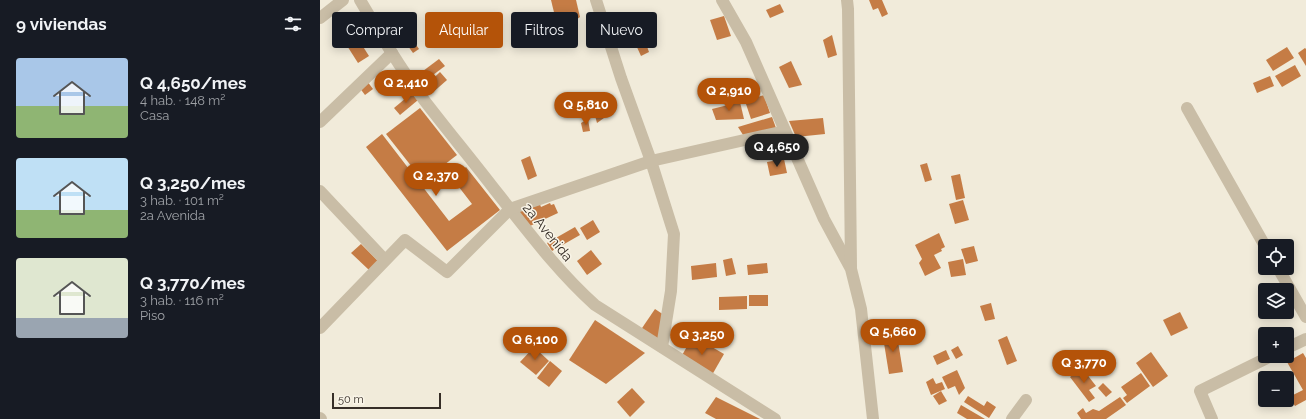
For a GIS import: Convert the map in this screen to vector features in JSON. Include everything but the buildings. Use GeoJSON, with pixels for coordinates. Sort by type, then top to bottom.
{"type":"FeatureCollection","features":[{"type":"Feature","properties":{"kind":"street"},"geometry":{"type":"LineString","coordinates":[[320,18],[343,0]]}},
{"type":"Feature","properties":{"kind":"street","name":"2a Avenida"},"geometry":{"type":"LineString","coordinates":[[360,0],[392,53],[423,99],[510,209],[562,273],[579,291],[595,305],[775,419]]}},
{"type":"Feature","properties":{"kind":"street"},"geometry":{"type":"LineString","coordinates":[[596,0],[621,78],[651,161],[674,234],[671,291],[662,347]]}},
{"type":"Feature","properties":{"kind":"street"},"geometry":{"type":"LineString","coordinates":[[722,0],[746,42],[824,219],[852,269]]}},
{"type":"Feature","properties":{"kind":"street"},"geometry":{"type":"LineString","coordinates":[[847,0],[852,269],[861,309],[873,419]]}},
{"type":"Feature","properties":{"kind":"street"},"geometry":{"type":"LineString","coordinates":[[320,122],[392,53]]}},
{"type":"Feature","properties":{"kind":"street"},"geometry":{"type":"LineString","coordinates":[[1187,108],[1262,239]]}},
{"type":"Feature","properties":{"kind":"street"},"geometry":{"type":"LineString","coordinates":[[320,328],[405,240],[447,272],[510,209],[651,161],[785,131]]}},
{"type":"Feature","properties":{"kind":"street"},"geometry":{"type":"LineString","coordinates":[[320,191],[385,260]]}},
{"type":"Feature","properties":{"kind":"street"},"geometry":{"type":"LineString","coordinates":[[1282,275],[1306,317]]}},
{"type":"Feature","properties":{"kind":"street"},"geometry":{"type":"LineString","coordinates":[[1294,345],[1306,339]]}},
{"type":"Feature","properties":{"kind":"street"},"geometry":{"type":"LineString","coordinates":[[1212,419],[1200,391],[1258,362]]}},
{"type":"Feature","properties":{"kind":"street"},"geometry":{"type":"LineString","coordinates":[[1012,419],[1026,400]]}}]}
